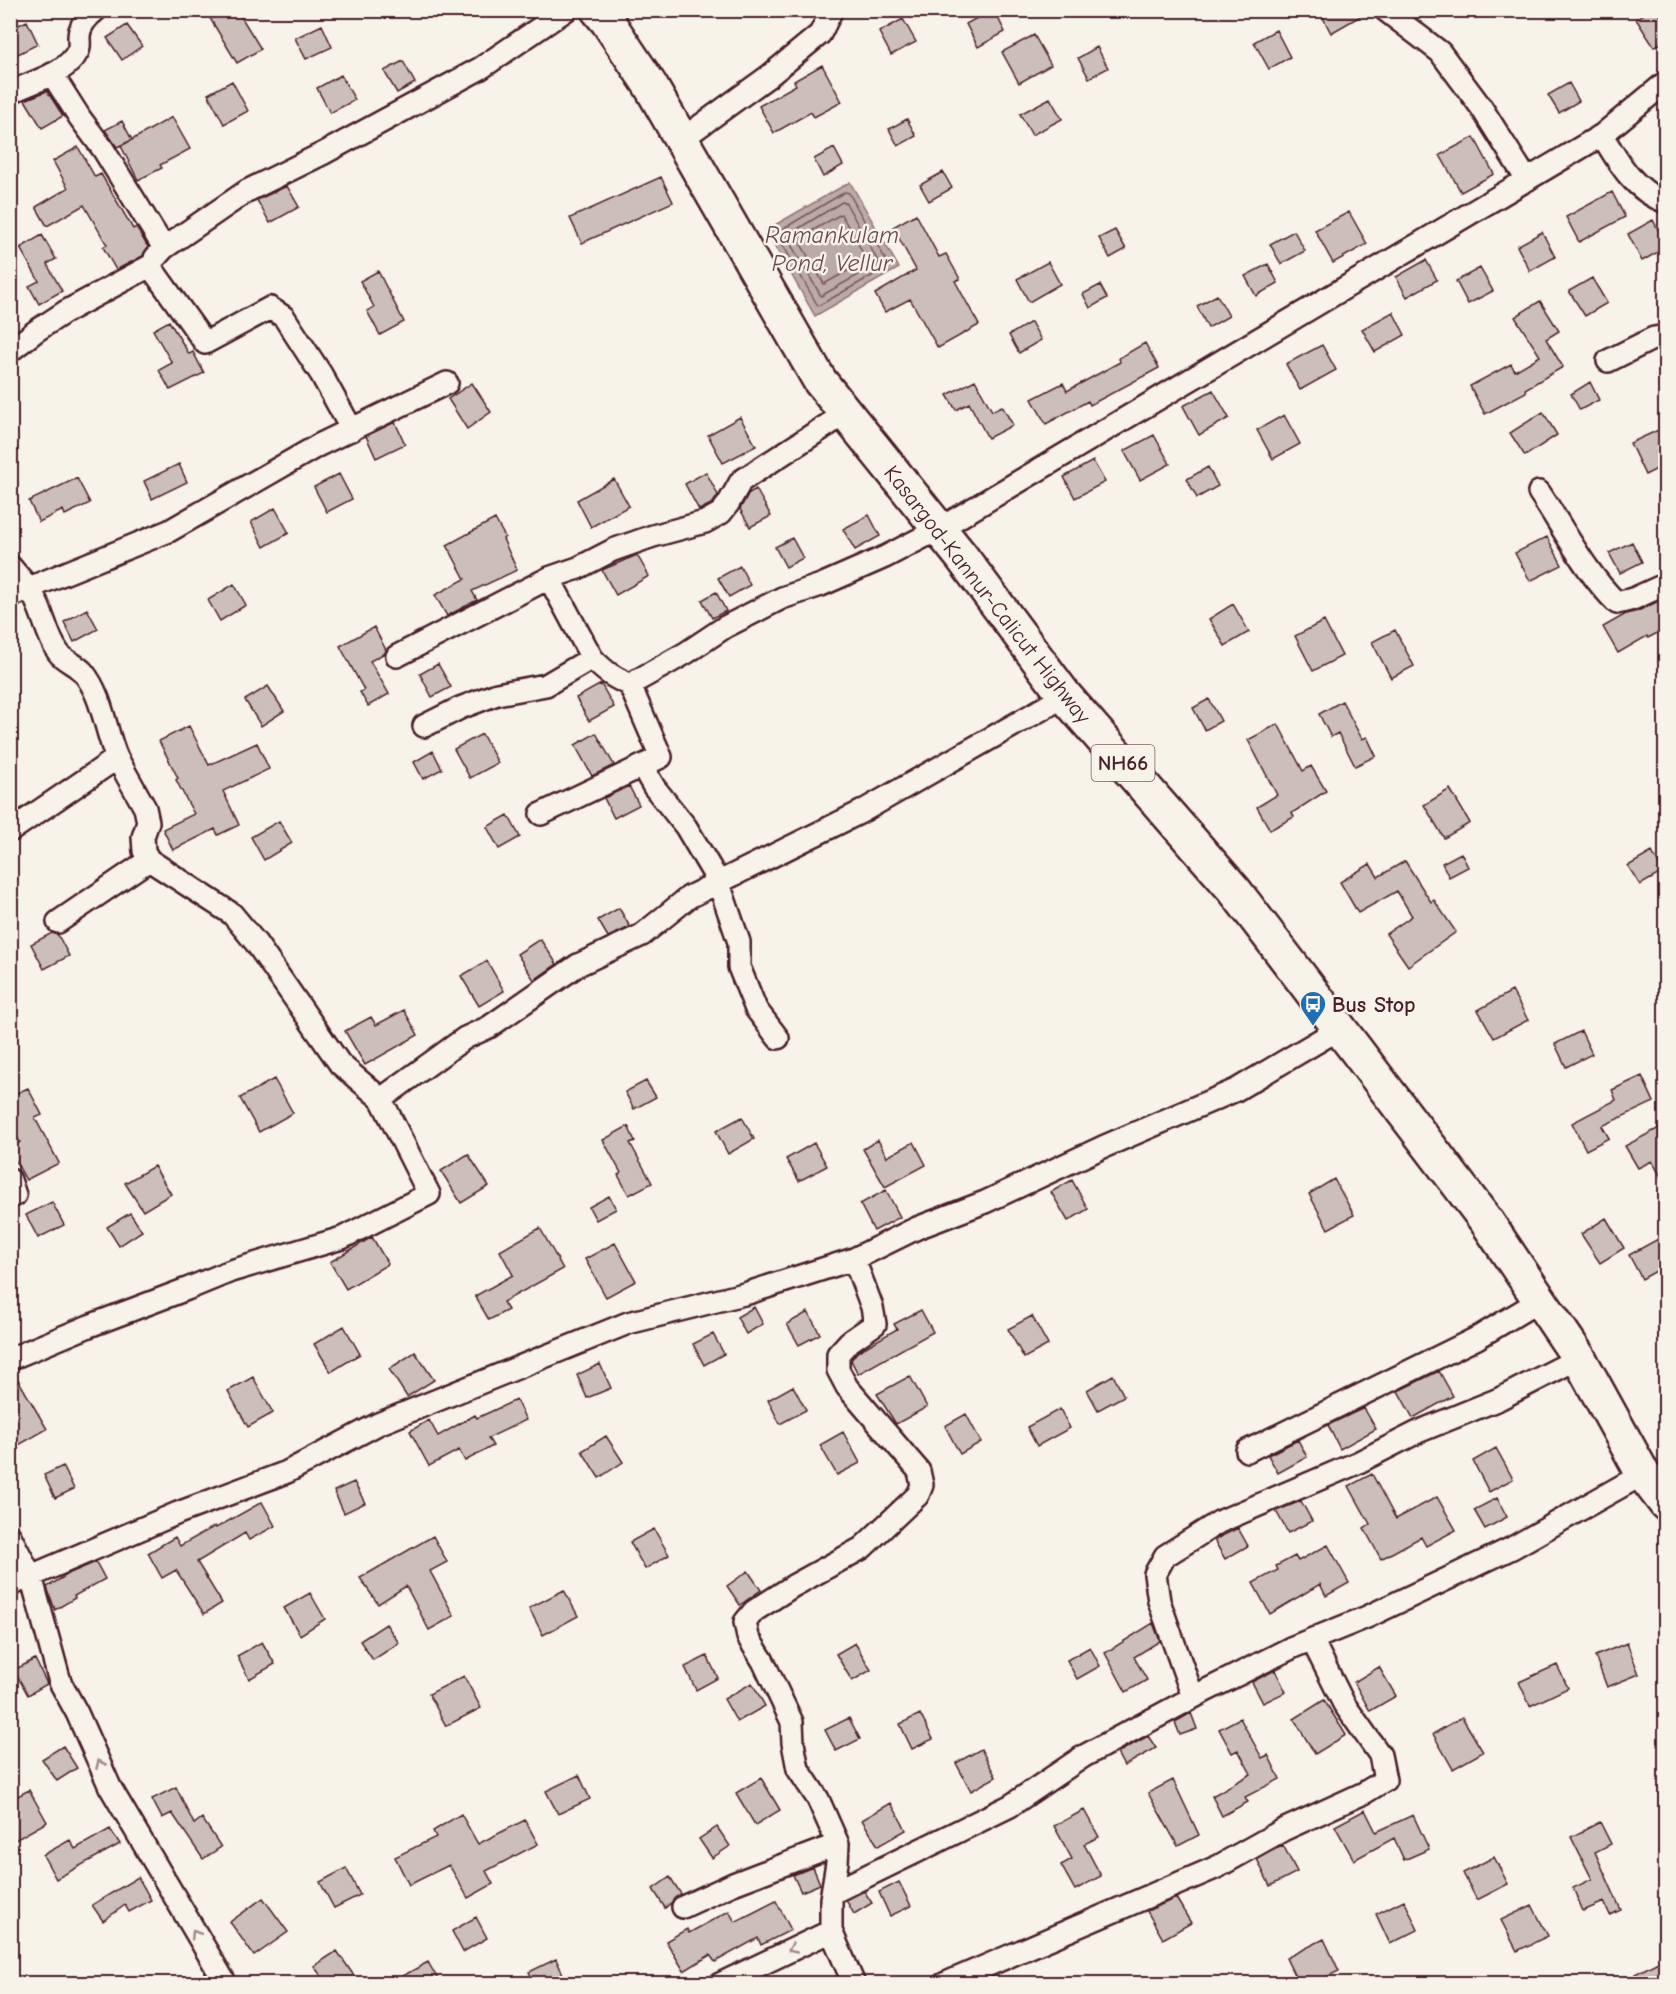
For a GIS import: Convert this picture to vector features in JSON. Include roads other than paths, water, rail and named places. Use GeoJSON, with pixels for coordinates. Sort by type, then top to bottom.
{"type":"FeatureCollection","features":[{"type":"Feature","properties":{"kind":"highway","name":"Kasargod-Kannur-Calicut Highway"},"geometry":{"type":"LineString","coordinates":[[598,10],[650,85],[820,381],[939,529],[1065,696],[1235,891],[1487,1222],[1579,1358],[1657,1488]]}},
{"type":"Feature","properties":{"kind":"street"},"geometry":{"type":"LineString","coordinates":[[10,93],[52,74],[71,61],[79,49],[79,33],[86,18],[96,10]]}},
{"type":"Feature","properties":{"kind":"street"},"geometry":{"type":"LineString","coordinates":[[10,351],[65,312],[150,266],[164,248],[247,190],[324,153],[481,68],[566,10]]}},
{"type":"Feature","properties":{"kind":"street"},"geometry":{"type":"LineString","coordinates":[[682,139],[769,76],[820,33],[832,10]]}},
{"type":"Feature","properties":{"kind":"street"},"geometry":{"type":"LineString","coordinates":[[1385,10],[1440,52],[1481,107],[1527,180]]}},
{"type":"Feature","properties":{"kind":"street"},"geometry":{"type":"LineString","coordinates":[[52,74],[103,149],[164,248]]}},
{"type":"Feature","properties":{"kind":"street"},"geometry":{"type":"LineString","coordinates":[[549,578],[592,658],[604,672],[632,685],[725,627],[782,598],[821,585],[885,557],[939,529],[1602,135],[1665,82]]}},
{"type":"Feature","properties":{"kind":"street"},"geometry":{"type":"LineString","coordinates":[[1602,135],[1619,164],[1634,182],[1649,194],[1665,202]]}},
{"type":"Feature","properties":{"kind":"street"},"geometry":{"type":"LineString","coordinates":[[150,266],[205,343],[270,308],[284,316],[352,429]]}},
{"type":"Feature","properties":{"kind":"street"},"geometry":{"type":"LineString","coordinates":[[1608,361],[1654,338],[1665,336]]}},
{"type":"Feature","properties":{"kind":"street"},"geometry":{"type":"LineString","coordinates":[[20,593],[169,531],[319,445],[447,383]]}},
{"type":"Feature","properties":{"kind":"street"},"geometry":{"type":"LineString","coordinates":[[397,656],[549,578],[578,568],[613,549],[713,518],[721,513],[728,504],[741,481],[846,413]]}},
{"type":"Feature","properties":{"kind":"street"},"geometry":{"type":"LineString","coordinates":[[1539,492],[1588,568],[1617,603],[1633,599],[1665,584]]}},
{"type":"Feature","properties":{"kind":"street"},"geometry":{"type":"LineString","coordinates":[[10,566],[20,593],[38,601],[57,651],[66,661],[82,671],[95,693],[117,759],[145,808],[148,822],[143,837],[144,850],[149,860],[232,914],[256,943],[340,1064],[381,1099],[429,1194],[342,1238],[231,1270],[187,1290],[89,1326],[10,1359]]}},
{"type":"Feature","properties":{"kind":"street"},"geometry":{"type":"LineString","coordinates":[[424,726],[460,708],[497,694],[546,685],[592,658]]}},
{"type":"Feature","properties":{"kind":"street"},"geometry":{"type":"LineString","coordinates":[[541,814],[660,757],[632,690],[632,685]]}},
{"type":"Feature","properties":{"kind":"street"},"geometry":{"type":"LineString","coordinates":[[381,1099],[465,1038],[498,1021],[578,965],[642,935],[689,897],[861,812],[1065,696]]}},
{"type":"Feature","properties":{"kind":"street"},"geometry":{"type":"LineString","coordinates":[[10,831],[117,759]]}},
{"type":"Feature","properties":{"kind":"street"},"geometry":{"type":"LineString","coordinates":[[642,766],[654,787],[686,827],[718,881],[739,942],[739,967],[756,1009],[778,1038]]}},
{"type":"Feature","properties":{"kind":"street"},"geometry":{"type":"LineString","coordinates":[[58,921],[149,860]]}},
{"type":"Feature","properties":{"kind":"street"},"geometry":{"type":"LineString","coordinates":[[10,1585],[167,1518],[287,1472],[378,1424],[628,1323],[748,1293],[854,1259],[917,1228],[985,1202],[1103,1147],[1236,1090],[1340,1029]]}},
{"type":"Feature","properties":{"kind":"street"},"geometry":{"type":"LineString","coordinates":[[10,1180],[15,1195],[10,1197]]}},
{"type":"Feature","properties":{"kind":"street"},"geometry":{"type":"LineString","coordinates":[[854,1259],[872,1307],[875,1324],[849,1342],[838,1354],[838,1370],[847,1387],[919,1471],[922,1485],[918,1494],[862,1548],[793,1586],[754,1611],[746,1622],[748,1638],[763,1661],[792,1722],[798,1769],[818,1799],[838,1844],[832,1893],[831,1931],[854,1983]]}},
{"type":"Feature","properties":{"kind":"street"},"geometry":{"type":"LineString","coordinates":[[1247,1451],[1477,1338],[1539,1301]]}},
{"type":"Feature","properties":{"kind":"street"},"geometry":{"type":"LineString","coordinates":[[1193,1697],[1159,1601],[1155,1574],[1165,1556],[1219,1522],[1357,1463],[1420,1431],[1498,1399],[1579,1358]]}},
{"type":"Feature","properties":{"kind":"street"},"geometry":{"type":"LineString","coordinates":[[832,1893],[1010,1806],[1084,1756],[1193,1697],[1512,1548],[1657,1488]]}},
{"type":"Feature","properties":{"kind":"street"},"geometry":{"type":"LineString","coordinates":[[10,1536],[31,1576],[60,1682],[77,1713],[110,1786],[226,1983]]}},
{"type":"Feature","properties":{"kind":"street"},"geometry":{"type":"LineString","coordinates":[[944,1983],[1217,1867],[1283,1830],[1364,1793],[1385,1780],[1380,1755],[1344,1704],[1312,1640]]}},
{"type":"Feature","properties":{"kind":"street"},"geometry":{"type":"LineString","coordinates":[[683,1907],[754,1875],[838,1844]]}},
{"type":"Feature","properties":{"kind":"street"},"geometry":{"type":"LineString","coordinates":[[720,1983],[831,1931]]}},
{"type":"Feature","properties":{"kind":"water","name":"Ramankulam Pond, Vellur"},"geometry":{"type":"Polygon","coordinates":[[[850,182],[899,268],[815,316],[766,230],[850,182]]]}},
{"type":"Feature","properties":{"kind":"place","name":"Bus Stop"},"geometry":{"type":"Point","coordinates":[1313,1027]}}]}
